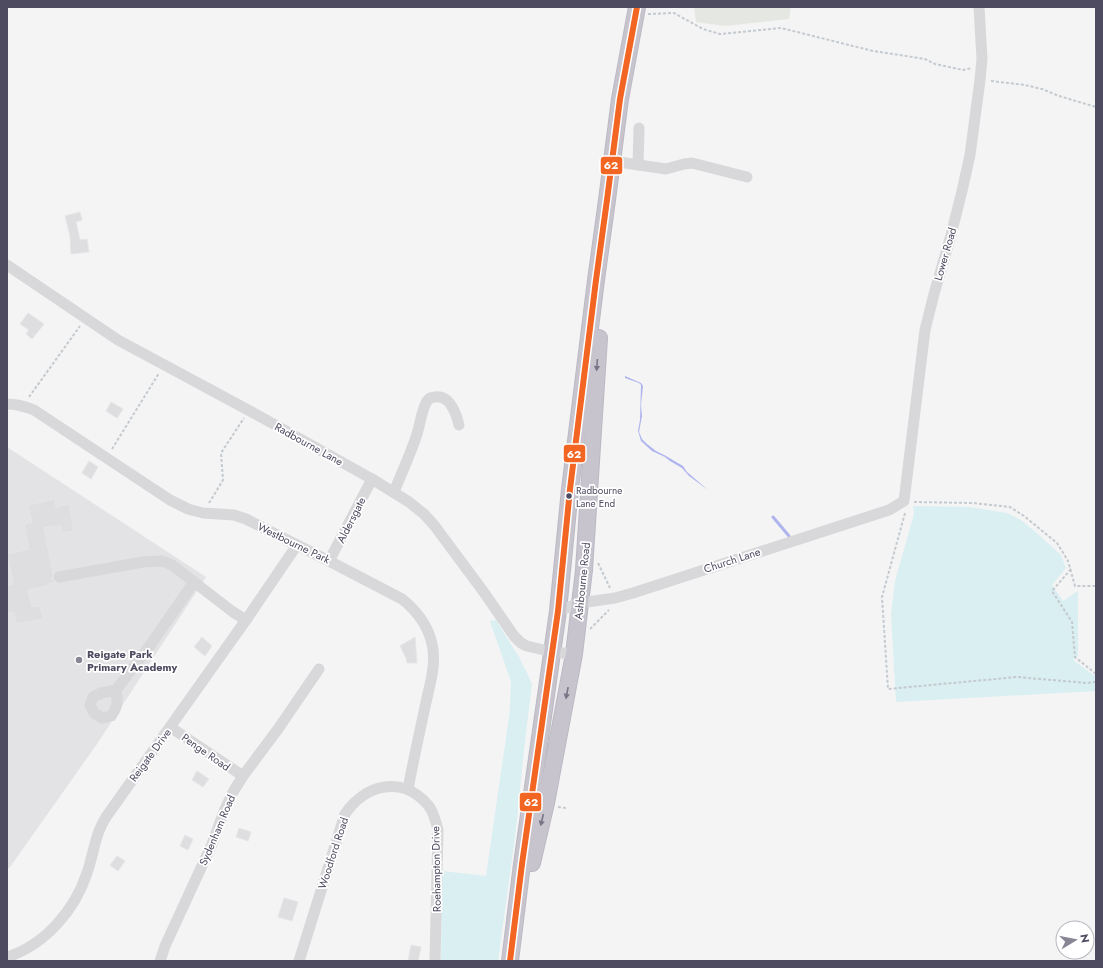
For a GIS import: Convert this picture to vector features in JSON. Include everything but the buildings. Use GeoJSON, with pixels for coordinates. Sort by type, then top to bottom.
{"type":"FeatureCollection","features":[{"type":"Feature","properties":{"kind":"highway","name":"Ashbourne Road"},"geometry":{"type":"LineString","coordinates":[[510,959],[558,611],[571,481],[596,280],[620,100],[636,11]]}},
{"type":"Feature","properties":{"kind":"highway","name":"Ashbourne Road"},"geometry":{"type":"LineString","coordinates":[[510,959],[546,803],[574,654],[586,538],[607,200]]}},
{"type":"Feature","properties":{"kind":"street","name":"Lower Road"},"geometry":{"type":"LineString","coordinates":[[904,501],[925,330],[952,235],[970,156],[980,80],[982,50],[979,7]]}},
{"type":"Feature","properties":{"kind":"street"},"geometry":{"type":"LineString","coordinates":[[638,165],[639,128]]}},
{"type":"Feature","properties":{"kind":"street"},"geometry":{"type":"LineString","coordinates":[[612,161],[666,169],[692,163],[747,177]]}},
{"type":"Feature","properties":{"kind":"street","name":"Radbourne Lane"},"geometry":{"type":"LineString","coordinates":[[7,264],[118,340],[372,479],[417,507],[434,525],[514,636],[521,643],[527,646],[552,652],[574,654]]}},
{"type":"Feature","properties":{"kind":"street"},"geometry":{"type":"LineString","coordinates":[[394,492],[418,433],[427,400],[432,397],[440,397],[448,401],[457,416],[459,425]]}},
{"type":"Feature","properties":{"kind":"street","name":"Westbourne Park"},"geometry":{"type":"LineString","coordinates":[[7,404],[24,405],[34,410],[170,500],[188,509],[203,513],[234,515],[246,519],[329,560],[402,599],[411,607],[420,616],[427,629],[432,644],[434,658],[408,789]]}},
{"type":"Feature","properties":{"kind":"street","name":"Aldersgate"},"geometry":{"type":"LineString","coordinates":[[329,560],[372,479]]}},
{"type":"Feature","properties":{"kind":"street","name":"Church Lane"},"geometry":{"type":"LineString","coordinates":[[558,611],[580,603],[615,598],[633,593],[889,510],[904,501]]}},
{"type":"Feature","properties":{"kind":"street","name":"Reigate Drive"},"geometry":{"type":"LineString","coordinates":[[7,957],[29,948],[60,921],[67,912],[82,886],[99,830],[106,817],[246,620],[297,545]]}},
{"type":"Feature","properties":{"kind":"street"},"geometry":{"type":"LineString","coordinates":[[59,577],[143,562],[162,561],[172,565],[233,612],[246,620]]}},
{"type":"Feature","properties":{"kind":"street"},"geometry":{"type":"LineString","coordinates":[[116,690],[149,647],[194,582]]}},
{"type":"Feature","properties":{"kind":"street","name":"Sydenham Road"},"geometry":{"type":"LineString","coordinates":[[160,961],[165,946],[212,844],[233,792],[319,669]]}},
{"type":"Feature","properties":{"kind":"street","name":"Penge Road"},"geometry":{"type":"LineString","coordinates":[[170,727],[243,776]]}},
{"type":"Feature","properties":{"kind":"street","name":"Woodford Road"},"geometry":{"type":"LineString","coordinates":[[299,961],[345,814],[359,797],[378,787],[394,786],[408,789]]}},
{"type":"Feature","properties":{"kind":"street","name":"Roehampton Drive"},"geometry":{"type":"LineString","coordinates":[[408,789],[419,796],[429,806],[438,830],[435,961]]}},
{"type":"Feature","properties":{"kind":"path"},"geometry":{"type":"LineString","coordinates":[[636,11],[674,13],[703,29],[720,34],[781,28],[873,51],[925,59],[935,64],[963,70],[980,66]]}},
{"type":"Feature","properties":{"kind":"path"},"geometry":{"type":"LineString","coordinates":[[980,80],[1025,85],[1042,89],[1059,96],[1096,107]]}},
{"type":"Feature","properties":{"kind":"path"},"geometry":{"type":"LineString","coordinates":[[24,405],[86,319]]}},
{"type":"Feature","properties":{"kind":"path"},"geometry":{"type":"LineString","coordinates":[[106,458],[164,365]]}},
{"type":"Feature","properties":{"kind":"path"},"geometry":{"type":"LineString","coordinates":[[203,513],[223,480],[221,453],[248,411]]}},
{"type":"Feature","properties":{"kind":"path"},"geometry":{"type":"LineString","coordinates":[[1096,586],[1075,586],[1071,569],[1057,543],[1024,516],[1010,508],[973,503],[904,501],[905,514],[882,597],[888,689],[1017,677],[1087,683],[1096,682]]}},
{"type":"Feature","properties":{"kind":"path"},"geometry":{"type":"LineString","coordinates":[[1071,569],[1052,591],[1072,622],[1075,658],[1096,674]]}},
{"type":"Feature","properties":{"kind":"shaded area"},"geometry":{"type":"Polygon","coordinates":[[[694,7],[791,7],[789,19],[725,26],[696,22],[694,7]]]}},
{"type":"Feature","properties":{"kind":"shaded area","name":"Reigate Park Primary Academy"},"geometry":{"type":"Polygon","coordinates":[[[7,447],[206,577],[97,744],[10,867],[7,869],[7,447]]]}},
{"type":"Feature","properties":{"kind":"shaded area"},"geometry":{"type":"Polygon","coordinates":[[[913,506],[969,507],[1007,513],[1021,520],[1061,555],[1066,568],[1052,585],[1063,601],[1078,591],[1078,656],[1073,660],[1096,677],[1096,691],[896,702],[891,614],[895,581],[914,514],[913,506]]]}},
{"type":"Feature","properties":{"kind":"shaded area"},"geometry":{"type":"Polygon","coordinates":[[[496,620],[519,657],[532,684],[516,829],[498,961],[441,961],[442,871],[486,876],[510,710],[511,682],[490,621],[496,620]]]}},
{"type":"Feature","properties":{"kind":"water"},"geometry":{"type":"Polygon","coordinates":[[[625,376],[641,383],[643,386],[641,405],[642,416],[639,432],[642,439],[656,451],[683,466],[687,472],[708,490],[689,476],[682,468],[652,451],[641,441],[638,431],[640,420],[641,385],[625,378],[625,376]]]}},
{"type":"Feature","properties":{"kind":"waterway"},"geometry":{"type":"LineString","coordinates":[[773,517],[789,536]]}},
{"type":"Feature","properties":{"kind":"transit line","name":"62"},"geometry":{"type":"LineString","coordinates":[[510,961],[522,864],[558,611],[570,489],[620,99],[637,7]]}},
{"type":"Feature","properties":{"kind":"place","name":"Radbourne Lane End"},"geometry":{"type":"Point","coordinates":[569,496]}},
{"type":"Feature","properties":{"kind":"place","name":"Reigate Park Primary Academy"},"geometry":{"type":"Point","coordinates":[79,660]}}]}
